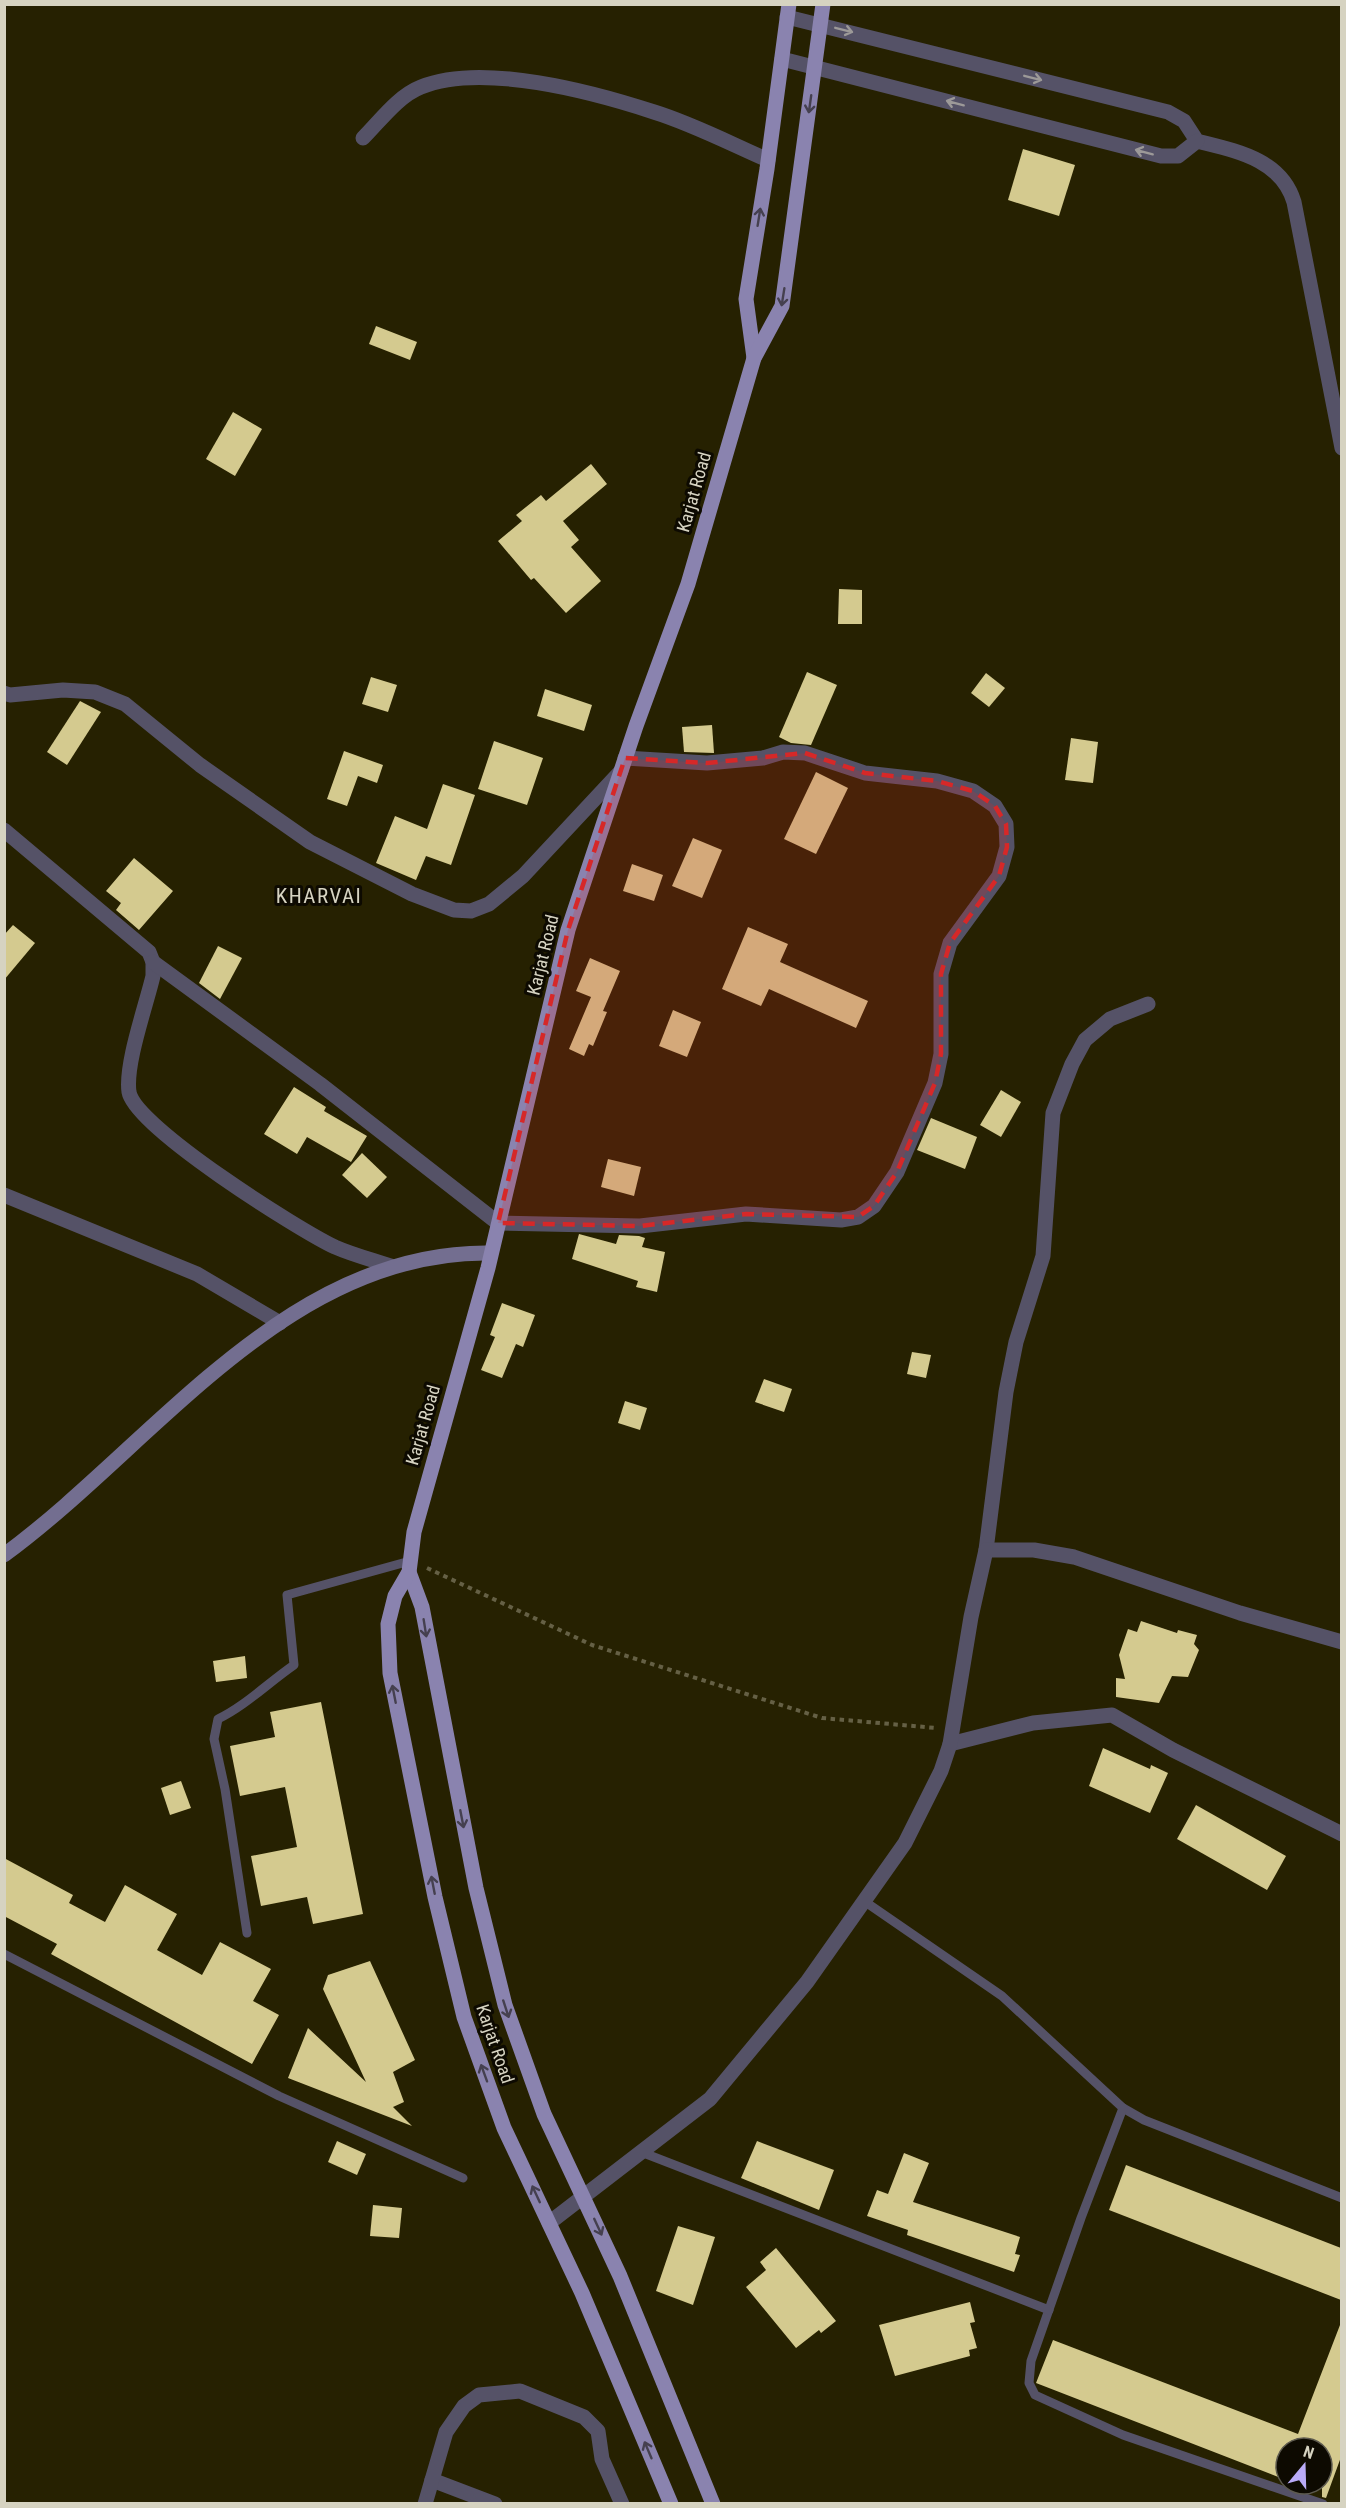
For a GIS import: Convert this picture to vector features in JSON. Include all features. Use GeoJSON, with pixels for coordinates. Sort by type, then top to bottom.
{"type":"FeatureCollection","features":[{"type":"Feature","properties":{"kind":"main road","name":"Karjat Road"},"geometry":{"type":"LineString","coordinates":[[671,2504],[582,2293],[504,2128],[464,2017],[435,1897],[390,1673],[388,1624],[395,1596],[409,1566],[414,1532],[498,1223],[568,930],[623,764],[688,584],[754,358],[782,306],[823,4]]}},
{"type":"Feature","properties":{"kind":"main road","name":"Karjat Road"},"geometry":{"type":"LineString","coordinates":[[754,358],[746,299],[788,11]]}},
{"type":"Feature","properties":{"kind":"main road","name":"Karjat Road"},"geometry":{"type":"LineString","coordinates":[[409,1566],[422,1607],[476,1888],[505,2005],[544,2114],[620,2276],[713,2504]]}},
{"type":"Feature","properties":{"kind":"street"},"geometry":{"type":"LineString","coordinates":[[788,11],[821,24],[1168,112],[1184,121],[1197,141],[1239,152],[1269,166],[1288,185],[1341,448]]}},
{"type":"Feature","properties":{"kind":"street"},"geometry":{"type":"LineString","coordinates":[[782,59],[1161,156],[1178,156],[1197,141]]}},
{"type":"Feature","properties":{"kind":"street"},"geometry":{"type":"LineString","coordinates":[[363,138],[404,97],[420,87],[454,78],[508,79],[588,93],[656,112],[768,160]]}},
{"type":"Feature","properties":{"kind":"street"},"geometry":{"type":"LineString","coordinates":[[4,693],[9,695],[63,690],[95,692],[125,704],[200,765],[310,843],[412,894],[454,910],[471,911],[489,904],[523,876],[623,764],[706,763],[763,758],[783,752],[805,753],[865,773],[937,781],[973,791],[995,806],[1006,824],[1007,847],[999,876],[950,943],[941,974],[941,1054],[935,1083],[897,1173],[874,1206],[858,1217],[841,1220],[746,1214],[640,1227],[498,1223],[320,1084],[153,962]]}},
{"type":"Feature","properties":{"kind":"street"},"geometry":{"type":"LineString","coordinates":[[4,830],[140,942],[149,952],[153,962],[153,976],[130,1068],[129,1094],[141,1113],[223,1179],[303,1230],[337,1248],[391,1266]]}},
{"type":"Feature","properties":{"kind":"street"},"geometry":{"type":"LineString","coordinates":[[549,2223],[710,2098],[807,1982],[905,1843],[941,1771],[951,1737],[971,1617],[986,1550],[1006,1392],[1016,1342],[1043,1256],[1053,1113],[1072,1064],[1085,1040],[1110,1019],[1148,1004]]}},
{"type":"Feature","properties":{"kind":"street"},"geometry":{"type":"LineString","coordinates":[[4,1195],[197,1275],[280,1323]]}},
{"type":"Feature","properties":{"kind":"street"},"geometry":{"type":"LineString","coordinates":[[4,1555],[43,1527],[171,1407],[280,1323],[332,1292],[391,1266],[460,1252],[490,1253]]}},
{"type":"Feature","properties":{"kind":"street"},"geometry":{"type":"LineString","coordinates":[[986,1550],[1034,1550],[1074,1557],[1240,1613],[1341,1642]]}},
{"type":"Feature","properties":{"kind":"street"},"geometry":{"type":"LineString","coordinates":[[951,1737],[1033,1723],[1112,1715],[1173,1750],[1341,1834]]}},
{"type":"Feature","properties":{"kind":"street"},"geometry":{"type":"LineString","coordinates":[[425,2504],[446,2432],[464,2406],[479,2395],[520,2391],[584,2417],[598,2431],[602,2459],[622,2504]]}},
{"type":"Feature","properties":{"kind":"street"},"geometry":{"type":"LineString","coordinates":[[432,2480],[495,2504]]}},
{"type":"Feature","properties":{"kind":"lane"},"geometry":{"type":"LineString","coordinates":[[247,1933],[225,1789],[214,1739],[218,1719],[236,1710],[252,1695],[294,1665],[287,1595],[409,1566]]}},
{"type":"Feature","properties":{"kind":"lane"},"geometry":{"type":"LineString","coordinates":[[864,1901],[1002,1996],[1123,2108],[1144,2120],[1341,2198]]}},
{"type":"Feature","properties":{"kind":"lane"},"geometry":{"type":"LineString","coordinates":[[4,1954],[279,2096],[463,2178]]}},
{"type":"Feature","properties":{"kind":"lane"},"geometry":{"type":"LineString","coordinates":[[1123,2108],[1032,2361],[1029,2383],[1035,2396],[1123,2435],[1323,2504]]}},
{"type":"Feature","properties":{"kind":"lane"},"geometry":{"type":"LineString","coordinates":[[641,2152],[1049,2310]]}},
{"type":"Feature","properties":{"kind":"path"},"geometry":{"type":"LineString","coordinates":[[409,1566],[592,1645],[822,1718],[951,1737]]}},
{"type":"Feature","properties":{"kind":"highlighted area"},"geometry":{"type":"Polygon","coordinates":[[[805,753],[865,773],[937,781],[973,791],[995,806],[1006,824],[1007,847],[999,876],[950,943],[941,974],[941,1054],[935,1083],[897,1172],[874,1206],[858,1217],[746,1214],[640,1226],[498,1223],[568,930],[625,758],[707,763],[805,753]]]}},
{"type":"Feature","properties":{"kind":"building"},"geometry":{"type":"Polygon","coordinates":[[[1023,149],[1075,165],[1059,216],[1008,200],[1023,149]]]}},
{"type":"Feature","properties":{"kind":"building"},"geometry":{"type":"Polygon","coordinates":[[[376,326],[417,342],[410,360],[369,344],[376,326]]]}},
{"type":"Feature","properties":{"kind":"building"},"geometry":{"type":"Polygon","coordinates":[[[233,412],[262,429],[235,476],[206,459],[233,412]]]}},
{"type":"Feature","properties":{"kind":"building"},"geometry":{"type":"Polygon","coordinates":[[[591,464],[607,484],[563,521],[579,540],[571,547],[601,581],[566,613],[534,578],[531,580],[498,541],[522,521],[516,515],[541,495],[546,501],[591,464]]]}},
{"type":"Feature","properties":{"kind":"building"},"geometry":{"type":"Polygon","coordinates":[[[839,589],[862,590],[862,624],[838,624],[839,589]]]}},
{"type":"Feature","properties":{"kind":"building"},"geometry":{"type":"Polygon","coordinates":[[[807,672],[837,685],[811,745],[791,743],[779,737],[807,672]]]}},
{"type":"Feature","properties":{"kind":"building"},"geometry":{"type":"Polygon","coordinates":[[[986,673],[1005,688],[989,707],[971,693],[986,673]]]}},
{"type":"Feature","properties":{"kind":"building"},"geometry":{"type":"Polygon","coordinates":[[[371,677],[397,685],[388,712],[362,704],[371,677]]]}},
{"type":"Feature","properties":{"kind":"building"},"geometry":{"type":"Polygon","coordinates":[[[545,689],[592,705],[584,731],[537,716],[545,689]]]}},
{"type":"Feature","properties":{"kind":"building"},"geometry":{"type":"Polygon","coordinates":[[[80,701],[101,712],[67,765],[47,752],[80,701]]]}},
{"type":"Feature","properties":{"kind":"building"},"geometry":{"type":"Polygon","coordinates":[[[712,725],[714,753],[684,752],[682,727],[712,725]]]}},
{"type":"Feature","properties":{"kind":"building"},"geometry":{"type":"Polygon","coordinates":[[[1071,738],[1098,742],[1093,783],[1065,780],[1071,738]]]}},
{"type":"Feature","properties":{"kind":"building"},"geometry":{"type":"Polygon","coordinates":[[[494,741],[543,758],[527,805],[478,789],[494,741]]]}},
{"type":"Feature","properties":{"kind":"building"},"geometry":{"type":"Polygon","coordinates":[[[344,751],[383,765],[377,783],[358,776],[347,806],[327,799],[344,751]]]}},
{"type":"Feature","properties":{"kind":"building"},"geometry":{"type":"Polygon","coordinates":[[[816,772],[848,788],[816,854],[784,839],[816,772]]]}},
{"type":"Feature","properties":{"kind":"building"},"geometry":{"type":"Polygon","coordinates":[[[443,784],[475,795],[451,865],[426,856],[416,880],[376,863],[395,816],[427,829],[443,784]]]}},
{"type":"Feature","properties":{"kind":"building"},"geometry":{"type":"Polygon","coordinates":[[[693,838],[722,850],[702,898],[672,886],[693,838]]]}},
{"type":"Feature","properties":{"kind":"building"},"geometry":{"type":"Polygon","coordinates":[[[134,858],[173,891],[139,930],[116,910],[121,903],[106,891],[134,858]]]}},
{"type":"Feature","properties":{"kind":"building"},"geometry":{"type":"Polygon","coordinates":[[[632,864],[663,875],[654,901],[623,891],[632,864]]]}},
{"type":"Feature","properties":{"kind":"building"},"geometry":{"type":"Polygon","coordinates":[[[13,925],[35,943],[4,980],[4,935],[13,925]]]}},
{"type":"Feature","properties":{"kind":"building"},"geometry":{"type":"Polygon","coordinates":[[[748,927],[788,944],[780,962],[868,1001],[856,1028],[769,989],[761,1006],[722,989],[748,927]]]}},
{"type":"Feature","properties":{"kind":"building"},"geometry":{"type":"Polygon","coordinates":[[[218,946],[242,958],[220,999],[199,983],[218,946]]]}},
{"type":"Feature","properties":{"kind":"building"},"geometry":{"type":"Polygon","coordinates":[[[590,958],[620,971],[603,1011],[607,1012],[593,1046],[589,1044],[584,1056],[569,1049],[591,997],[576,991],[590,958]]]}},
{"type":"Feature","properties":{"kind":"building"},"geometry":{"type":"Polygon","coordinates":[[[673,1010],[701,1022],[687,1057],[659,1046],[673,1010]]]}},
{"type":"Feature","properties":{"kind":"building"},"geometry":{"type":"Polygon","coordinates":[[[294,1087],[326,1107],[324,1111],[367,1136],[351,1162],[307,1137],[297,1154],[264,1134],[294,1087]]]}},
{"type":"Feature","properties":{"kind":"building"},"geometry":{"type":"Polygon","coordinates":[[[1001,1090],[1021,1102],[1001,1137],[980,1125],[1001,1090]]]}},
{"type":"Feature","properties":{"kind":"building"},"geometry":{"type":"Polygon","coordinates":[[[931,1118],[977,1137],[965,1169],[917,1150],[931,1118]]]}},
{"type":"Feature","properties":{"kind":"building"},"geometry":{"type":"Polygon","coordinates":[[[362,1153],[387,1177],[367,1198],[342,1175],[362,1153]]]}},
{"type":"Feature","properties":{"kind":"building"},"geometry":{"type":"Polygon","coordinates":[[[608,1159],[641,1167],[634,1196],[601,1187],[608,1159]]]}},
{"type":"Feature","properties":{"kind":"building"},"geometry":{"type":"Polygon","coordinates":[[[579,1234],[616,1244],[619,1235],[639,1236],[645,1238],[642,1247],[665,1252],[657,1292],[636,1287],[638,1281],[572,1259],[579,1234]]]}},
{"type":"Feature","properties":{"kind":"building"},"geometry":{"type":"Polygon","coordinates":[[[502,1303],[535,1315],[523,1347],[516,1344],[502,1378],[481,1370],[495,1337],[490,1335],[502,1303]]]}},
{"type":"Feature","properties":{"kind":"building"},"geometry":{"type":"Polygon","coordinates":[[[912,1352],[931,1355],[926,1378],[907,1374],[912,1352]]]}},
{"type":"Feature","properties":{"kind":"building"},"geometry":{"type":"Polygon","coordinates":[[[764,1379],[792,1389],[784,1412],[755,1402],[764,1379]]]}},
{"type":"Feature","properties":{"kind":"building"},"geometry":{"type":"Polygon","coordinates":[[[625,1401],[647,1408],[640,1430],[618,1423],[625,1401]]]}},
{"type":"Feature","properties":{"kind":"building"},"geometry":{"type":"Polygon","coordinates":[[[1141,1621],[1177,1633],[1178,1630],[1197,1635],[1194,1644],[1199,1650],[1188,1677],[1172,1676],[1159,1703],[1116,1697],[1116,1678],[1125,1679],[1119,1655],[1128,1629],[1137,1632],[1141,1621]]]}},
{"type":"Feature","properties":{"kind":"building"},"geometry":{"type":"Polygon","coordinates":[[[245,1656],[247,1678],[216,1682],[213,1661],[245,1656]]]}},
{"type":"Feature","properties":{"kind":"building"},"geometry":{"type":"Polygon","coordinates":[[[321,1702],[363,1914],[313,1924],[307,1897],[261,1906],[251,1856],[297,1847],[285,1787],[240,1796],[230,1746],[275,1737],[270,1712],[321,1702]]]}},
{"type":"Feature","properties":{"kind":"building"},"geometry":{"type":"Polygon","coordinates":[[[1103,1748],[1150,1769],[1151,1765],[1168,1773],[1150,1813],[1089,1786],[1103,1748]]]}},
{"type":"Feature","properties":{"kind":"building"},"geometry":{"type":"Polygon","coordinates":[[[181,1781],[191,1808],[170,1815],[161,1788],[181,1781]]]}},
{"type":"Feature","properties":{"kind":"building"},"geometry":{"type":"Polygon","coordinates":[[[1196,1805],[1286,1856],[1267,1890],[1177,1839],[1196,1805]]]}},
{"type":"Feature","properties":{"kind":"building"},"geometry":{"type":"Polygon","coordinates":[[[4,1858],[73,1895],[69,1903],[105,1922],[125,1885],[177,1914],[157,1950],[202,1975],[220,1942],[271,1969],[253,2001],[279,2015],[252,2064],[51,1954],[57,1944],[4,1916],[4,1858]]]}},
{"type":"Feature","properties":{"kind":"building"},"geometry":{"type":"Polygon","coordinates":[[[370,1961],[415,2060],[393,2072],[404,2102],[393,2107],[412,2126],[288,2078],[308,2028],[366,2082],[323,1989],[328,1975],[370,1961]]]}},
{"type":"Feature","properties":{"kind":"building"},"geometry":{"type":"Polygon","coordinates":[[[337,2141],[366,2154],[357,2175],[328,2162],[337,2141]]]}},
{"type":"Feature","properties":{"kind":"building"},"geometry":{"type":"Polygon","coordinates":[[[757,2141],[834,2170],[819,2210],[741,2178],[757,2141]]]}},
{"type":"Feature","properties":{"kind":"building"},"geometry":{"type":"Polygon","coordinates":[[[904,2153],[929,2163],[913,2202],[1020,2237],[1015,2254],[1020,2255],[1014,2272],[907,2235],[908,2230],[867,2216],[877,2190],[888,2194],[904,2153]]]}},
{"type":"Feature","properties":{"kind":"building"},"geometry":{"type":"Polygon","coordinates":[[[1126,2165],[1341,2248],[1341,2300],[1109,2210],[1126,2165]]]}},
{"type":"Feature","properties":{"kind":"building"},"geometry":{"type":"Polygon","coordinates":[[[373,2205],[402,2208],[399,2238],[370,2236],[373,2205]]]}},
{"type":"Feature","properties":{"kind":"building"},"geometry":{"type":"Polygon","coordinates":[[[678,2226],[715,2237],[693,2305],[656,2291],[678,2226]]]}},
{"type":"Feature","properties":{"kind":"building"},"geometry":{"type":"Polygon","coordinates":[[[776,2248],[836,2321],[821,2333],[819,2330],[796,2348],[746,2287],[766,2270],[760,2262],[776,2248]]]}},
{"type":"Feature","properties":{"kind":"building"},"geometry":{"type":"Polygon","coordinates":[[[970,2302],[975,2322],[970,2323],[977,2348],[969,2350],[970,2356],[895,2376],[879,2325],[970,2302]]]}},
{"type":"Feature","properties":{"kind":"building"},"geometry":{"type":"Polygon","coordinates":[[[1340,2325],[1341,2457],[1334,2476],[1334,2436],[1274,2436],[1274,2475],[1036,2383],[1053,2340],[1298,2434],[1340,2325]]]}},
{"type":"Feature","properties":{"kind":"district","name":"KHARVAI"},"geometry":{"type":"Point","coordinates":[319,896]}}]}
